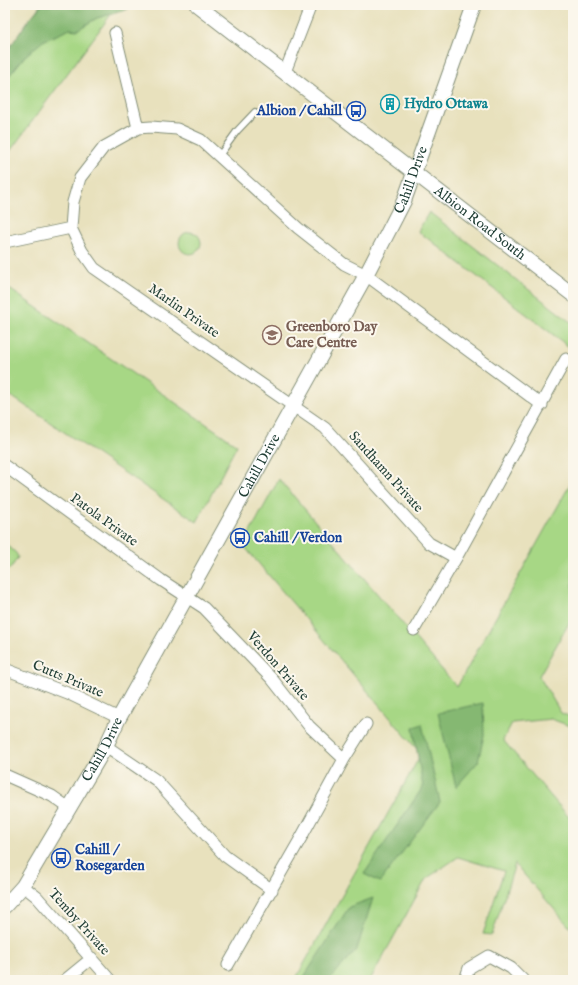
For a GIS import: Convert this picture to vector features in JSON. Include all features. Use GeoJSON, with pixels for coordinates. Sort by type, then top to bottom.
{"type":"FeatureCollection","features":[{"type":"Feature","properties":{"kind":"street","name":"Albion Road South"},"geometry":{"type":"LineString","coordinates":[[197,5],[573,295]]}},
{"type":"Feature","properties":{"kind":"street"},"geometry":{"type":"LineString","coordinates":[[285,72],[311,5]]}},
{"type":"Feature","properties":{"kind":"street","name":"Cahill Drive"},"geometry":{"type":"LineString","coordinates":[[5,906],[23,886],[106,746],[119,718],[366,275],[404,201],[474,5]]}},
{"type":"Feature","properties":{"kind":"street"},"geometry":{"type":"LineString","coordinates":[[115,33],[138,128]]}},
{"type":"Feature","properties":{"kind":"street","name":"Marlin Private"},"geometry":{"type":"LineString","coordinates":[[294,405],[94,268],[82,251],[71,228],[73,202],[80,178],[104,147],[138,128],[151,127],[177,129],[201,140],[298,228],[344,264],[366,275]]}},
{"type":"Feature","properties":{"kind":"street"},"geometry":{"type":"LineString","coordinates":[[5,242],[71,228]]}},
{"type":"Feature","properties":{"kind":"street"},"geometry":{"type":"LineString","coordinates":[[366,275],[542,405]]}},
{"type":"Feature","properties":{"kind":"street"},"geometry":{"type":"LineString","coordinates":[[414,630],[542,405],[566,359]]}},
{"type":"Feature","properties":{"kind":"street","name":"Sandhamn Private"},"geometry":{"type":"LineString","coordinates":[[294,405],[325,428],[342,445],[429,543],[456,558]]}},
{"type":"Feature","properties":{"kind":"street","name":"Patola Private"},"geometry":{"type":"LineString","coordinates":[[5,466],[186,597]]}},
{"type":"Feature","properties":{"kind":"street","name":"Verdon Private"},"geometry":{"type":"LineString","coordinates":[[186,597],[204,608],[216,619],[272,679],[309,726],[344,759]]}},
{"type":"Feature","properties":{"kind":"street","name":"Cutts Private"},"geometry":{"type":"LineString","coordinates":[[5,669],[67,693],[119,718]]}},
{"type":"Feature","properties":{"kind":"street"},"geometry":{"type":"LineString","coordinates":[[228,965],[272,890],[344,759],[366,724]]}},
{"type":"Feature","properties":{"kind":"street"},"geometry":{"type":"LineString","coordinates":[[106,746],[156,780],[225,856],[272,890]]}},
{"type":"Feature","properties":{"kind":"street"},"geometry":{"type":"LineString","coordinates":[[5,775],[52,796],[69,808]]}},
{"type":"Feature","properties":{"kind":"street","name":"Temby Private"},"geometry":{"type":"LineString","coordinates":[[23,886],[37,897],[110,980]]}},
{"type":"Feature","properties":{"kind":"street"},"geometry":{"type":"LineString","coordinates":[[465,980],[468,968],[489,956],[511,968],[523,980]]}},
{"type":"Feature","properties":{"kind":"street"},"geometry":{"type":"LineString","coordinates":[[65,980],[92,958]]}},
{"type":"Feature","properties":{"kind":"lane"},"geometry":{"type":"LineString","coordinates":[[219,156],[236,131],[255,112]]}},
{"type":"Feature","properties":{"kind":"green space"},"geometry":{"type":"Polygon","coordinates":[[[40,5],[118,5],[5,158],[5,59],[40,5]]]}},
{"type":"Feature","properties":{"kind":"green space"},"geometry":{"type":"Polygon","coordinates":[[[42,5],[129,5],[126,10],[97,18],[77,30],[70,29],[43,41],[25,56],[5,81],[5,54],[30,18],[42,5]]]}},
{"type":"Feature","properties":{"kind":"green space"},"geometry":{"type":"Polygon","coordinates":[[[429,212],[573,324],[573,350],[418,231],[429,212]]]}},
{"type":"Feature","properties":{"kind":"green space"},"geometry":{"type":"Polygon","coordinates":[[[190,232],[198,235],[201,243],[198,251],[190,254],[182,251],[179,243],[182,235],[190,232]]]}},
{"type":"Feature","properties":{"kind":"green space"},"geometry":{"type":"Polygon","coordinates":[[[5,286],[237,445],[197,522],[5,392],[5,286]]]}},
{"type":"Feature","properties":{"kind":"green space"},"geometry":{"type":"Polygon","coordinates":[[[279,479],[457,687],[573,479],[573,616],[539,676],[561,713],[573,718],[573,727],[551,719],[512,723],[503,740],[573,822],[573,931],[515,864],[492,935],[483,934],[504,871],[458,857],[426,879],[370,980],[295,980],[421,754],[243,545],[279,479]]]}},
{"type":"Feature","properties":{"kind":"green space"},"geometry":{"type":"Polygon","coordinates":[[[5,543],[16,553],[18,557],[11,568],[5,571],[5,543]]]}},
{"type":"Feature","properties":{"kind":"green space"},"geometry":{"type":"Polygon","coordinates":[[[483,703],[484,735],[478,762],[456,787],[438,713],[483,703]]]}},
{"type":"Feature","properties":{"kind":"green space"},"geometry":{"type":"Polygon","coordinates":[[[422,724],[440,802],[380,882],[364,874],[423,787],[413,728],[422,724]]]}},
{"type":"Feature","properties":{"kind":"green space"},"geometry":{"type":"Polygon","coordinates":[[[373,898],[357,949],[329,980],[302,980],[349,907],[373,898]]]}},
{"type":"Feature","properties":{"kind":"place","name":"Hydro Ottawa"},"geometry":{"type":"Point","coordinates":[390,104]}},
{"type":"Feature","properties":{"kind":"place","name":"Albion / Cahill"},"geometry":{"type":"Point","coordinates":[356,111]}},
{"type":"Feature","properties":{"kind":"place","name":"Greenboro Day Care Centre"},"geometry":{"type":"Point","coordinates":[272,335]}},
{"type":"Feature","properties":{"kind":"place","name":"Cahill / Verdon"},"geometry":{"type":"Point","coordinates":[240,538]}},
{"type":"Feature","properties":{"kind":"place","name":"Cahill / Rosegarden"},"geometry":{"type":"Point","coordinates":[61,858]}}]}
